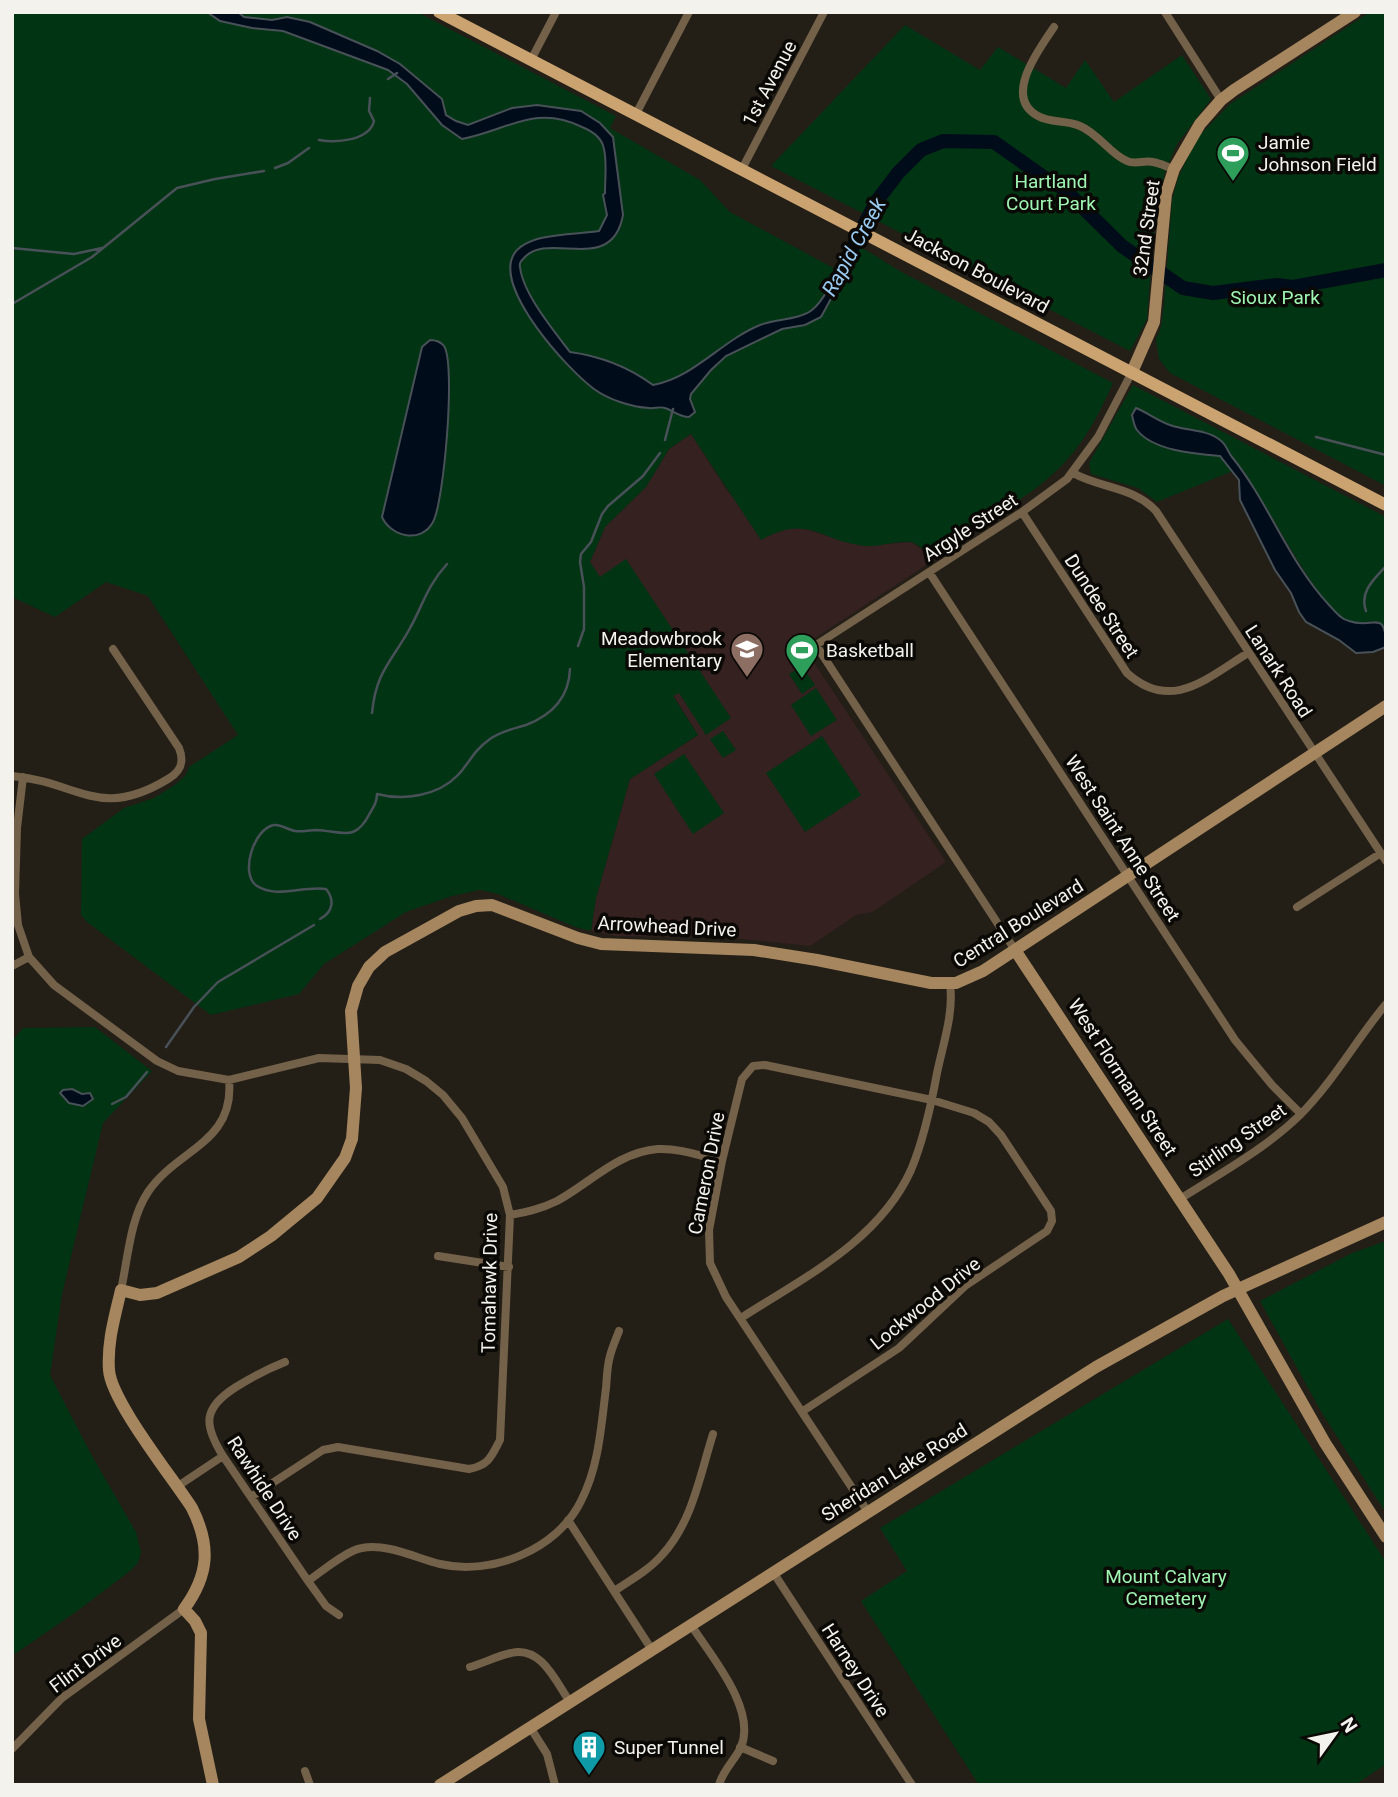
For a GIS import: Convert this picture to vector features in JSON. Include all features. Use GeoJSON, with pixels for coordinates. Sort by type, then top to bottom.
{"type":"FeatureCollection","features":[{"type":"Feature","properties":{"kind":"main road","name":"Jackson Boulevard"},"geometry":{"type":"LineString","coordinates":[[439,12],[1386,505]]}},
{"type":"Feature","properties":{"kind":"street"},"geometry":{"type":"LineString","coordinates":[[531,60],[556,12]]}},
{"type":"Feature","properties":{"kind":"street"},"geometry":{"type":"LineString","coordinates":[[636,114],[689,12]]}},
{"type":"Feature","properties":{"kind":"street","name":"1st Avenue"},"geometry":{"type":"LineString","coordinates":[[742,169],[824,12]]}},
{"type":"Feature","properties":{"kind":"street"},"geometry":{"type":"LineString","coordinates":[[1165,12],[1221,100]]}},
{"type":"Feature","properties":{"kind":"street","name":"32nd Street"},"geometry":{"type":"LineString","coordinates":[[1073,473],[1098,437],[1152,328],[1166,194],[1174,169],[1200,124],[1221,100],[1352,13]]}},
{"type":"Feature","properties":{"kind":"street"},"geometry":{"type":"LineString","coordinates":[[1054,27],[1038,51],[1023,83],[1023,93],[1030,111],[1039,117],[1075,124],[1089,130],[1125,161],[1153,162],[1174,169]]}},
{"type":"Feature","properties":{"kind":"street","name":"Lanark Road"},"geometry":{"type":"LineString","coordinates":[[1073,473],[1087,481],[1131,492],[1144,499],[1156,511],[1383,857]]}},
{"type":"Feature","properties":{"kind":"street","name":"Argyle Street"},"geometry":{"type":"LineString","coordinates":[[816,645],[1022,512],[1073,473]]}},
{"type":"Feature","properties":{"kind":"street","name":"Dundee Street"},"geometry":{"type":"LineString","coordinates":[[1022,512],[1127,673],[1141,685],[1174,692],[1193,687],[1248,653]]}},
{"type":"Feature","properties":{"kind":"street","name":"West Saint Anne Street"},"geometry":{"type":"LineString","coordinates":[[929,572],[1235,1040],[1272,1085],[1301,1114]]}},
{"type":"Feature","properties":{"kind":"street","name":"West Flormann Street"},"geometry":{"type":"LineString","coordinates":[[816,645],[1238,1289],[1325,1443],[1386,1537]]}},
{"type":"Feature","properties":{"kind":"street"},"geometry":{"type":"LineString","coordinates":[[12,776],[52,783],[94,797],[116,799],[144,793],[174,775],[183,760],[179,748],[113,649]]}},
{"type":"Feature","properties":{"kind":"street","name":"Central Boulevard"},"geometry":{"type":"LineString","coordinates":[[741,1318],[845,1250],[891,1204],[910,1172],[919,1149],[952,1002],[950,984],[974,977],[1386,706]]}},
{"type":"Feature","properties":{"kind":"street","name":"Tomahawk Drive"},"geometry":{"type":"LineString","coordinates":[[23,777],[17,828],[15,894],[20,936],[29,957],[54,985],[157,1061],[178,1072],[229,1080],[319,1058],[354,1057],[380,1060],[406,1069],[443,1095],[462,1118],[503,1187],[510,1215],[509,1267],[500,1440],[491,1458],[482,1467],[469,1469],[338,1447],[323,1450],[251,1497]]}},
{"type":"Feature","properties":{"kind":"street"},"geometry":{"type":"LineString","coordinates":[[1297,907],[1383,857]]}},
{"type":"Feature","properties":{"kind":"street","name":"Arrowhead Drive"},"geometry":{"type":"LineString","coordinates":[[121,1290],[139,1295],[157,1293],[239,1257],[271,1236],[317,1198],[345,1158],[352,1139],[356,1112],[351,1011],[358,986],[369,967],[385,952],[459,911],[485,905],[502,908],[566,934],[601,944],[754,950],[918,981],[950,984]]}},
{"type":"Feature","properties":{"kind":"street"},"geometry":{"type":"LineString","coordinates":[[12,966],[29,957]]}},
{"type":"Feature","properties":{"kind":"street","name":"Stirling Street"},"geometry":{"type":"LineString","coordinates":[[1180,1199],[1273,1139],[1301,1114],[1322,1091],[1386,1004]]}},
{"type":"Feature","properties":{"kind":"street","name":"Cameron Drive"},"geometry":{"type":"LineString","coordinates":[[868,1512],[726,1297],[710,1263],[709,1230],[742,1079],[753,1066],[765,1065],[932,1100]]}},
{"type":"Feature","properties":{"kind":"street"},"geometry":{"type":"LineString","coordinates":[[213,1785],[199,1718],[201,1633],[184,1609],[202,1577],[205,1553],[200,1524],[178,1486],[118,1398],[109,1372],[108,1343],[136,1218],[148,1192],[163,1174],[218,1128],[230,1098],[229,1080]]}},
{"type":"Feature","properties":{"kind":"street","name":"Lockwood Drive"},"geometry":{"type":"LineString","coordinates":[[803,1411],[899,1348],[965,1286],[1046,1231],[1052,1221],[1051,1211],[1001,1135],[989,1122],[974,1113],[932,1100]]}},
{"type":"Feature","properties":{"kind":"street"},"geometry":{"type":"LineString","coordinates":[[510,1215],[538,1209],[558,1200],[621,1159],[639,1152],[673,1149],[722,1161]]}},
{"type":"Feature","properties":{"kind":"street","name":"Sheridan Lake Road"},"geometry":{"type":"LineString","coordinates":[[440,1785],[1096,1367],[1238,1289],[1386,1222]]}},
{"type":"Feature","properties":{"kind":"street"},"geometry":{"type":"LineString","coordinates":[[438,1256],[509,1267]]}},
{"type":"Feature","properties":{"kind":"street"},"geometry":{"type":"LineString","coordinates":[[307,1581],[358,1548],[372,1547],[443,1565],[476,1568],[520,1556],[545,1542],[568,1520],[591,1480],[610,1356],[619,1331]]}},
{"type":"Feature","properties":{"kind":"street","name":"Rawhide Drive"},"geometry":{"type":"LineString","coordinates":[[285,1362],[261,1371],[218,1399],[210,1410],[208,1423],[223,1456],[307,1581],[326,1606],[339,1615]]}},
{"type":"Feature","properties":{"kind":"street"},"geometry":{"type":"LineString","coordinates":[[614,1591],[664,1554],[676,1537],[692,1503],[713,1434]]}},
{"type":"Feature","properties":{"kind":"street"},"geometry":{"type":"LineString","coordinates":[[178,1486],[223,1456]]}},
{"type":"Feature","properties":{"kind":"street"},"geometry":{"type":"LineString","coordinates":[[568,1520],[652,1650]]}},
{"type":"Feature","properties":{"kind":"street","name":"Harney Drive"},"geometry":{"type":"LineString","coordinates":[[773,1573],[912,1785]]}},
{"type":"Feature","properties":{"kind":"street","name":"Flint Drive"},"geometry":{"type":"LineString","coordinates":[[12,1749],[62,1698],[184,1609]]}},
{"type":"Feature","properties":{"kind":"street"},"geometry":{"type":"LineString","coordinates":[[691,1625],[741,1706],[745,1729],[740,1747],[721,1777],[719,1785]]}},
{"type":"Feature","properties":{"kind":"street"},"geometry":{"type":"LineString","coordinates":[[470,1667],[511,1653],[528,1654],[545,1665],[570,1702]]}},
{"type":"Feature","properties":{"kind":"street"},"geometry":{"type":"LineString","coordinates":[[530,1727],[547,1754],[555,1785]]}},
{"type":"Feature","properties":{"kind":"street"},"geometry":{"type":"LineString","coordinates":[[740,1747],[773,1761]]}},
{"type":"Feature","properties":{"kind":"street"},"geometry":{"type":"LineString","coordinates":[[305,1771],[310,1785]]}},
{"type":"Feature","properties":{"kind":"shaded area","name":"Meadowbrook Elementary"},"geometry":{"type":"Polygon","coordinates":[[[691,434],[728,492],[775,532],[797,527],[865,546],[911,542],[937,558],[803,646],[946,862],[872,912],[856,915],[810,946],[732,938],[616,936],[591,931],[596,898],[630,779],[698,735],[590,562],[605,527],[646,487],[669,449],[691,434]]]}},
{"type":"Feature","properties":{"kind":"green space"},"geometry":{"type":"Polygon","coordinates":[[[12,12],[417,12],[616,116],[610,128],[700,180],[730,212],[839,271],[855,244],[909,276],[1113,383],[1087,433],[1074,452],[1053,474],[1022,499],[934,554],[910,542],[866,546],[804,529],[778,532],[761,540],[691,434],[669,449],[646,487],[605,527],[590,562],[600,577],[626,559],[731,718],[706,735],[679,693],[673,696],[698,735],[630,779],[596,898],[591,931],[575,927],[498,894],[480,890],[452,896],[406,912],[324,964],[299,994],[211,1015],[81,915],[82,839],[124,808],[154,798],[176,784],[186,775],[189,767],[238,735],[148,596],[106,582],[55,617],[12,597],[12,12]]]}},
{"type":"Feature","properties":{"kind":"green space","name":"Sioux Park"},"geometry":{"type":"Polygon","coordinates":[[[1370,12],[1386,12],[1386,486],[1170,373],[1159,359],[1156,340],[1164,305],[1172,200],[1178,178],[1201,134],[1230,104],[1370,12]]]}},
{"type":"Feature","properties":{"kind":"green space","name":"Hartland Court Park"},"geometry":{"type":"Polygon","coordinates":[[[905,25],[980,70],[998,47],[1066,88],[1085,60],[1114,102],[1182,55],[1211,99],[1177,144],[1165,172],[1155,216],[1147,319],[1130,351],[771,166],[905,25]]]}},
{"type":"Feature","properties":{"kind":"green space"},"geometry":{"type":"Polygon","coordinates":[[[1133,385],[1386,517],[1386,628],[1377,621],[1357,623],[1345,620],[1333,610],[1306,573],[1240,468],[1157,502],[1138,488],[1091,474],[1089,463],[1133,385]]]}},
{"type":"Feature","properties":{"kind":"green space","name":"Basketball"},"geometry":{"type":"Polygon","coordinates":[[[802,666],[815,685],[802,694],[789,674],[802,666]]]}},
{"type":"Feature","properties":{"kind":"green space"},"geometry":{"type":"Polygon","coordinates":[[[816,688],[837,720],[811,736],[791,705],[816,688]]]}},
{"type":"Feature","properties":{"kind":"green space"},"geometry":{"type":"Polygon","coordinates":[[[723,731],[736,750],[723,758],[710,739],[723,731]]]}},
{"type":"Feature","properties":{"kind":"green space"},"geometry":{"type":"Polygon","coordinates":[[[822,736],[861,795],[805,832],[766,773],[822,736]]]}},
{"type":"Feature","properties":{"kind":"green space"},"geometry":{"type":"Polygon","coordinates":[[[684,754],[724,813],[693,834],[654,774],[684,754]]]}},
{"type":"Feature","properties":{"kind":"green space"},"geometry":{"type":"Polygon","coordinates":[[[95,1027],[152,1071],[103,1123],[62,1294],[50,1375],[136,1532],[141,1552],[138,1563],[130,1571],[12,1656],[12,1041],[23,1028],[95,1027]]]}},
{"type":"Feature","properties":{"kind":"green space"},"geometry":{"type":"Polygon","coordinates":[[[1386,1241],[1386,1513],[1322,1413],[1260,1301],[1352,1253],[1386,1241]]]}},
{"type":"Feature","properties":{"kind":"green space","name":"Mount Calvary Cemetery"},"geometry":{"type":"Polygon","coordinates":[[[1228,1319],[1386,1562],[1386,1764],[1355,1785],[979,1785],[861,1601],[907,1571],[880,1528],[1228,1319]]]}},
{"type":"Feature","properties":{"kind":"water"},"geometry":{"type":"Polygon","coordinates":[[[207,12],[238,12],[244,17],[272,20],[287,17],[310,22],[377,51],[400,64],[442,99],[446,115],[468,125],[512,108],[537,105],[581,111],[600,123],[613,137],[623,215],[617,233],[606,244],[593,248],[548,248],[535,251],[520,263],[522,278],[533,300],[570,352],[613,363],[653,385],[668,381],[695,367],[760,325],[801,316],[812,310],[828,289],[849,244],[858,249],[821,317],[805,325],[782,329],[726,356],[691,394],[695,412],[689,417],[663,407],[642,407],[621,402],[594,389],[552,347],[523,307],[510,269],[514,254],[530,242],[553,236],[599,231],[607,215],[603,195],[606,165],[603,145],[596,135],[565,121],[536,118],[462,139],[442,125],[407,84],[388,70],[283,31],[220,21],[207,12]]]}},
{"type":"Feature","properties":{"kind":"water"},"geometry":{"type":"Polygon","coordinates":[[[430,340],[438,341],[444,346],[449,378],[441,489],[433,522],[428,529],[414,535],[406,535],[392,529],[382,517],[422,347],[430,340]]]}},
{"type":"Feature","properties":{"kind":"water"},"geometry":{"type":"Polygon","coordinates":[[[1136,408],[1176,427],[1209,434],[1222,442],[1257,493],[1315,588],[1343,618],[1357,623],[1381,624],[1384,627],[1386,647],[1373,652],[1356,653],[1306,622],[1275,570],[1240,500],[1239,480],[1220,456],[1176,450],[1153,443],[1136,428],[1132,415],[1136,408]]]}},
{"type":"Feature","properties":{"kind":"water"},"geometry":{"type":"Polygon","coordinates":[[[72,1089],[82,1094],[90,1093],[93,1099],[83,1106],[69,1103],[60,1093],[72,1089]]]}},
{"type":"Feature","properties":{"kind":"waterway"},"geometry":{"type":"LineString","coordinates":[[388,79],[397,73]]}},
{"type":"Feature","properties":{"kind":"waterway"},"geometry":{"type":"LineString","coordinates":[[319,140],[343,141],[366,133],[374,121],[369,111],[370,98]]}},
{"type":"Feature","properties":{"kind":"waterway","name":"Rapid Creek"},"geometry":{"type":"LineString","coordinates":[[845,262],[876,202],[898,173],[921,150],[943,141],[994,142],[1064,189],[1122,246],[1183,288],[1213,293],[1277,285],[1293,287],[1386,270]]}},
{"type":"Feature","properties":{"kind":"waterway"},"geometry":{"type":"LineString","coordinates":[[275,168],[288,163],[309,148]]}},
{"type":"Feature","properties":{"kind":"waterway"},"geometry":{"type":"LineString","coordinates":[[12,304],[92,257],[177,188],[264,171]]}},
{"type":"Feature","properties":{"kind":"waterway"},"geometry":{"type":"LineString","coordinates":[[12,248],[74,254],[102,248]]}},
{"type":"Feature","properties":{"kind":"waterway"},"geometry":{"type":"LineString","coordinates":[[665,440],[673,409]]}},
{"type":"Feature","properties":{"kind":"waterway"},"geometry":{"type":"LineString","coordinates":[[1316,437],[1386,455]]}},
{"type":"Feature","properties":{"kind":"waterway"},"geometry":{"type":"LineString","coordinates":[[578,646],[584,629],[581,554],[591,542],[608,506],[643,476],[660,453]]}},
{"type":"Feature","properties":{"kind":"waterway"},"geometry":{"type":"LineString","coordinates":[[372,713],[377,687],[385,668],[409,630],[430,588],[447,564]]}},
{"type":"Feature","properties":{"kind":"waterway"},"geometry":{"type":"LineString","coordinates":[[1366,611],[1366,592],[1386,566]]}},
{"type":"Feature","properties":{"kind":"waterway"},"geometry":{"type":"LineString","coordinates":[[320,919],[328,913],[331,906],[331,897],[326,889],[273,891],[257,886],[252,880],[249,862],[260,834],[274,825],[298,831],[353,832],[364,822],[375,804],[377,794],[409,797],[441,788],[458,775],[475,752],[490,739],[535,721],[551,710],[566,688],[570,669]]}},
{"type":"Feature","properties":{"kind":"waterway"},"geometry":{"type":"LineString","coordinates":[[166,1047],[194,1007],[218,982],[314,925]]}},
{"type":"Feature","properties":{"kind":"waterway"},"geometry":{"type":"LineString","coordinates":[[112,1104],[126,1097],[147,1072]]}},
{"type":"Feature","properties":{"kind":"place","name":"Jamie Johnson Field"},"geometry":{"type":"Point","coordinates":[1233,183]}},
{"type":"Feature","properties":{"kind":"place","name":"Meadowbrook Elementary"},"geometry":{"type":"Point","coordinates":[747,679]}},
{"type":"Feature","properties":{"kind":"place","name":"Basketball"},"geometry":{"type":"Point","coordinates":[802,680]}},
{"type":"Feature","properties":{"kind":"place","name":"Super Tunnel"},"geometry":{"type":"Point","coordinates":[589,1777]}}]}
